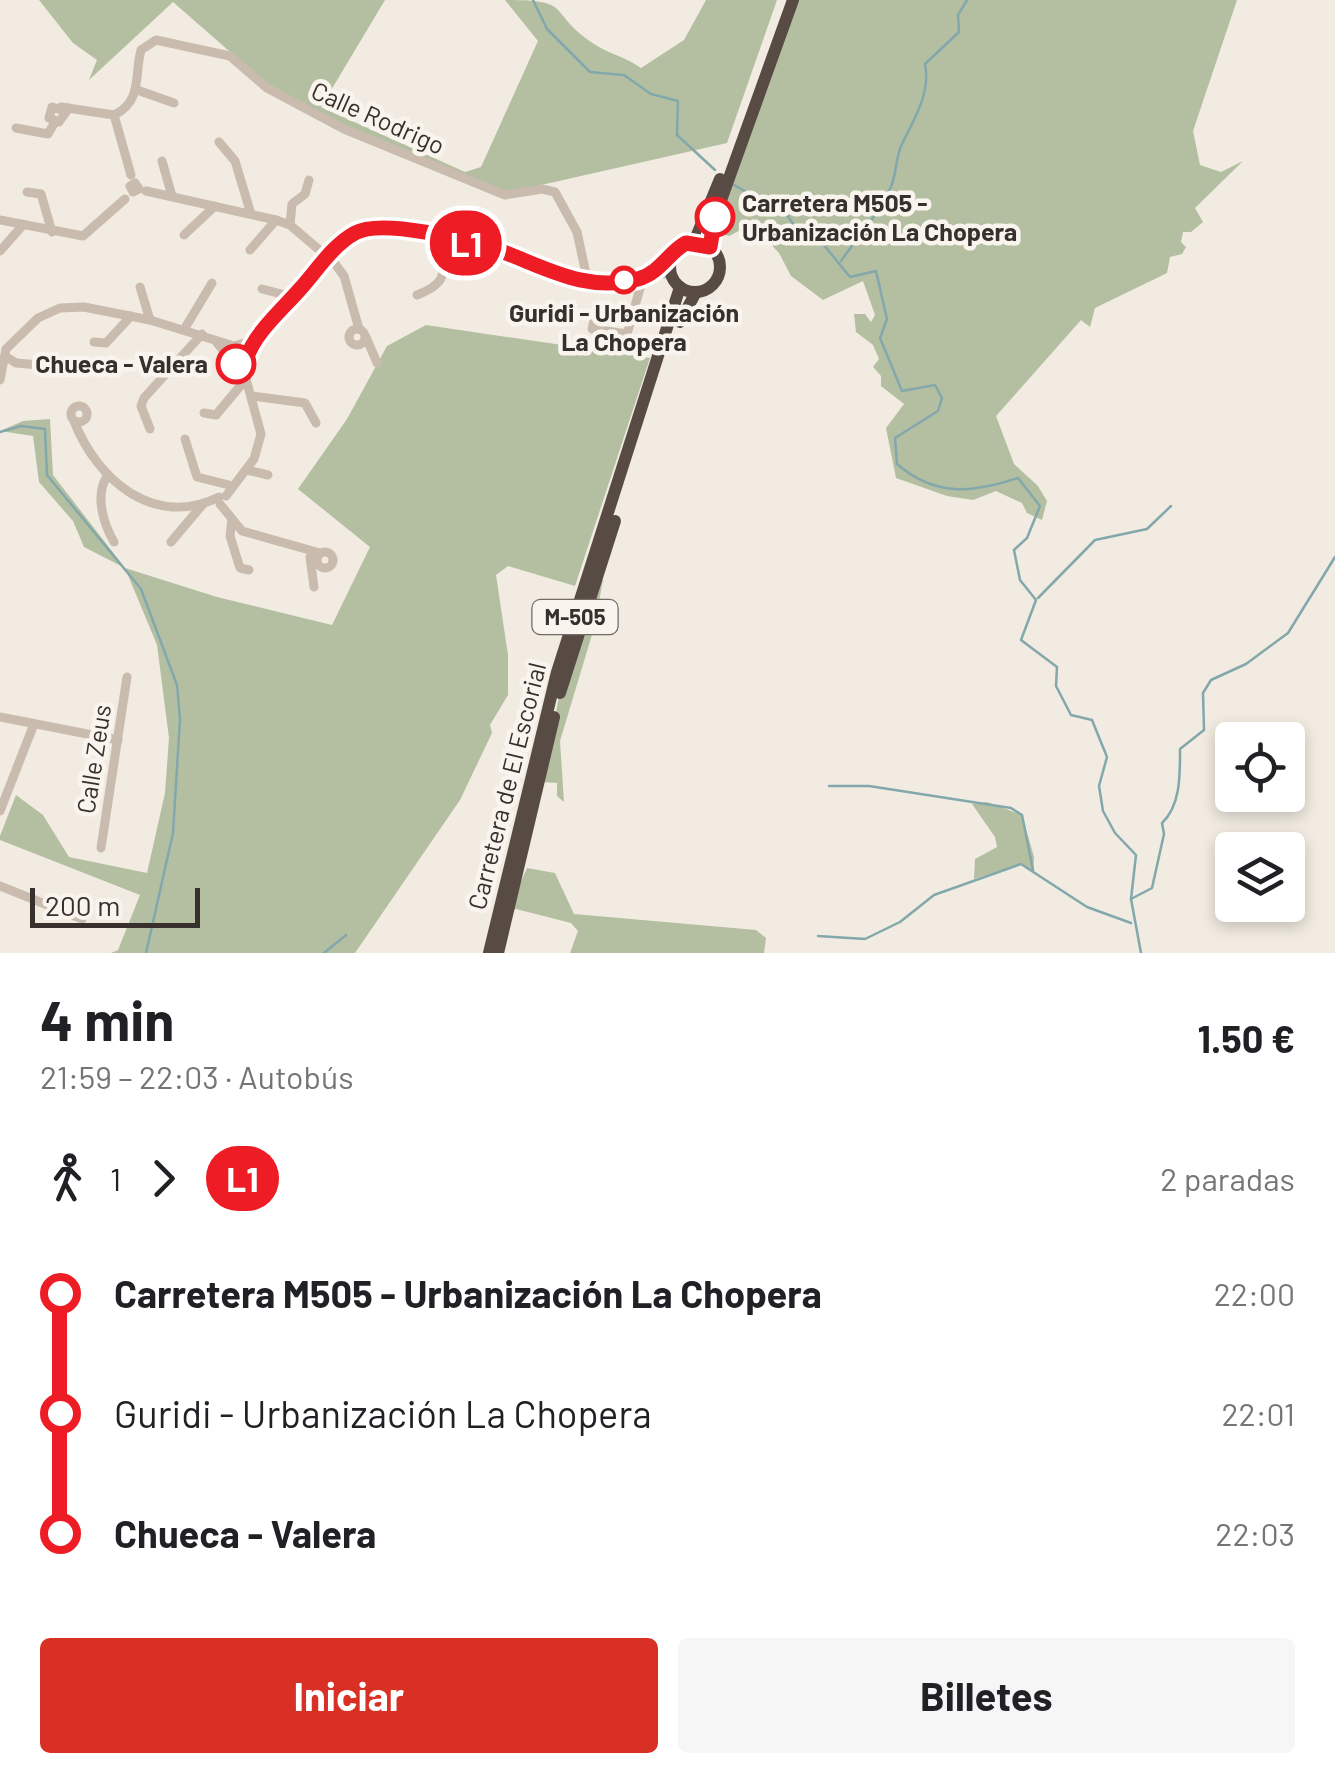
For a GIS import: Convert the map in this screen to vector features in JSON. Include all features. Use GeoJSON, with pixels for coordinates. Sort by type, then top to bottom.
{"type":"FeatureCollection","features":[{"type":"Feature","properties":{"kind":"highway"},"geometry":{"type":"LineString","coordinates":[[694,242],[784,0]]}},
{"type":"Feature","properties":{"kind":"highway","name":"M-505"},"geometry":{"type":"LineString","coordinates":[[696,292],[717,278],[719,261],[710,247],[715,217],[793,0]]}},
{"type":"Feature","properties":{"kind":"highway"},"geometry":{"type":"LineString","coordinates":[[696,292],[680,288],[671,267],[679,247],[694,242],[710,247]]}},
{"type":"Feature","properties":{"kind":"highway","name":"Carretera de El Escorial"},"geometry":{"type":"LineString","coordinates":[[489,953],[557,672],[680,288]]}},
{"type":"Feature","properties":{"kind":"highway","name":"Carretera de El Escorial"},"geometry":{"type":"LineString","coordinates":[[498,953],[560,692],[685,307],[696,292]]}},
{"type":"Feature","properties":{"kind":"street","name":"Calle Rodrigo"},"geometry":{"type":"LineString","coordinates":[[114,115],[137,90],[141,50],[156,40],[230,56],[267,88],[344,129],[505,195],[542,188],[555,192],[577,232],[588,282]]}},
{"type":"Feature","properties":{"kind":"street"},"geometry":{"type":"LineString","coordinates":[[137,90],[174,103]]}},
{"type":"Feature","properties":{"kind":"street"},"geometry":{"type":"LineString","coordinates":[[16,128],[48,134],[65,110],[114,115],[136,187]]}},
{"type":"Feature","properties":{"kind":"street"},"geometry":{"type":"LineString","coordinates":[[219,142],[235,161],[251,214]]}},
{"type":"Feature","properties":{"kind":"street"},"geometry":{"type":"LineString","coordinates":[[162,160],[172,196]]}},
{"type":"Feature","properties":{"kind":"street"},"geometry":{"type":"LineString","coordinates":[[290,225],[292,204],[304,194],[309,180]]}},
{"type":"Feature","properties":{"kind":"street"},"geometry":{"type":"LineString","coordinates":[[136,187],[290,225],[344,276],[376,363]]}},
{"type":"Feature","properties":{"kind":"street"},"geometry":{"type":"LineString","coordinates":[[0,220],[52,232],[89,234],[136,187]]}},
{"type":"Feature","properties":{"kind":"street"},"geometry":{"type":"LineString","coordinates":[[27,192],[41,194],[52,232]]}},
{"type":"Feature","properties":{"kind":"street"},"geometry":{"type":"LineString","coordinates":[[184,235],[215,206]]}},
{"type":"Feature","properties":{"kind":"street"},"geometry":{"type":"LineString","coordinates":[[250,250],[276,220]]}},
{"type":"Feature","properties":{"kind":"street"},"geometry":{"type":"LineString","coordinates":[[0,251],[23,225]]}},
{"type":"Feature","properties":{"kind":"street"},"geometry":{"type":"LineString","coordinates":[[239,353],[345,240],[370,228],[391,227],[496,249],[556,275],[588,282],[645,276],[671,267]]}},
{"type":"Feature","properties":{"kind":"street"},"geometry":{"type":"LineString","coordinates":[[417,295],[438,286],[443,279],[442,238]]}},
{"type":"Feature","properties":{"kind":"street"},"geometry":{"type":"LineString","coordinates":[[633,314],[597,308],[592,329],[627,334],[645,276]]}},
{"type":"Feature","properties":{"kind":"street"},"geometry":{"type":"LineString","coordinates":[[185,328],[212,283]]}},
{"type":"Feature","properties":{"kind":"street"},"geometry":{"type":"LineString","coordinates":[[140,287],[150,320]]}},
{"type":"Feature","properties":{"kind":"street"},"geometry":{"type":"LineString","coordinates":[[262,289],[293,297]]}},
{"type":"Feature","properties":{"kind":"street"},"geometry":{"type":"LineString","coordinates":[[0,380],[4,351],[38,318],[60,308],[84,307],[185,328],[239,353],[260,434],[247,470],[172,542]]}},
{"type":"Feature","properties":{"kind":"street"},"geometry":{"type":"LineString","coordinates":[[94,342],[106,344],[131,316]]}},
{"type":"Feature","properties":{"kind":"street"},"geometry":{"type":"LineString","coordinates":[[150,429],[141,406],[144,398],[202,334]]}},
{"type":"Feature","properties":{"kind":"street"},"geometry":{"type":"LineString","coordinates":[[4,351],[16,363],[40,365]]}},
{"type":"Feature","properties":{"kind":"street"},"geometry":{"type":"LineString","coordinates":[[204,413],[216,415],[246,379]]}},
{"type":"Feature","properties":{"kind":"street"},"geometry":{"type":"LineString","coordinates":[[252,396],[309,399],[316,422]]}},
{"type":"Feature","properties":{"kind":"street"},"geometry":{"type":"LineString","coordinates":[[74,421],[84,445],[106,478],[133,495],[156,502],[220,498]]}},
{"type":"Feature","properties":{"kind":"street"},"geometry":{"type":"LineString","coordinates":[[185,439],[197,477],[250,535],[315,551],[314,587]]}},
{"type":"Feature","properties":{"kind":"street"},"geometry":{"type":"LineString","coordinates":[[247,470],[268,475]]}},
{"type":"Feature","properties":{"kind":"street"},"geometry":{"type":"LineString","coordinates":[[106,478],[102,485],[104,524],[114,542]]}},
{"type":"Feature","properties":{"kind":"street"},"geometry":{"type":"LineString","coordinates":[[231,518],[230,536],[240,568],[248,570]]}},
{"type":"Feature","properties":{"kind":"street","name":"Calle Zeus"},"geometry":{"type":"LineString","coordinates":[[101,848],[127,676]]}},
{"type":"Feature","properties":{"kind":"street"},"geometry":{"type":"LineString","coordinates":[[0,717],[118,740]]}},
{"type":"Feature","properties":{"kind":"street"},"geometry":{"type":"LineString","coordinates":[[0,811],[6,780],[34,724]]}},
{"type":"Feature","properties":{"kind":"street"},"geometry":{"type":"LineString","coordinates":[[0,886],[82,920]]}},
{"type":"Feature","properties":{"kind":"green space"},"geometry":{"type":"Polygon","coordinates":[[[39,0],[385,0],[321,107],[465,172],[481,167],[538,41],[505,0],[551,5],[591,42],[641,68],[684,40],[706,0],[777,0],[727,143],[506,193],[360,133],[268,85],[173,2],[89,80],[97,60],[73,43],[39,0]]]}},
{"type":"Feature","properties":{"kind":"green space"},"geometry":{"type":"Polygon","coordinates":[[[793,0],[1237,0],[1193,131],[1200,165],[1221,172],[1243,161],[1195,208],[1203,222],[1191,232],[1183,232],[1181,242],[1186,247],[1182,254],[1170,257],[1167,273],[1095,308],[1090,327],[1081,320],[996,416],[1014,464],[1038,486],[1047,501],[1042,520],[1027,513],[1022,503],[996,491],[973,500],[947,496],[896,478],[886,428],[904,404],[881,386],[881,376],[873,367],[879,359],[873,345],[856,332],[854,314],[865,314],[871,322],[875,315],[863,281],[823,300],[791,276],[779,253],[752,224],[729,236],[723,234],[731,210],[719,206],[793,0]]]}},
{"type":"Feature","properties":{"kind":"green space"},"geometry":{"type":"Polygon","coordinates":[[[426,325],[650,358],[575,586],[508,566],[496,575],[508,655],[508,695],[490,725],[492,733],[460,800],[355,953],[111,953],[118,950],[140,895],[0,840],[16,795],[43,815],[69,857],[147,873],[165,793],[169,738],[157,645],[125,568],[217,597],[332,625],[370,547],[298,489],[347,419],[387,346],[426,325]]]}},
{"type":"Feature","properties":{"kind":"green space"},"geometry":{"type":"Polygon","coordinates":[[[50,419],[53,475],[125,568],[84,547],[73,521],[39,482],[33,436],[0,431],[23,421],[50,419]]]}},
{"type":"Feature","properties":{"kind":"green space"},"geometry":{"type":"Polygon","coordinates":[[[597,579],[603,580],[594,628],[560,741],[564,802],[557,796],[557,783],[543,782],[560,691],[597,579]]]}},
{"type":"Feature","properties":{"kind":"green space"},"geometry":{"type":"Polygon","coordinates":[[[987,802],[1022,815],[1034,857],[1033,872],[1021,864],[974,879],[975,859],[997,847],[995,837],[972,804],[987,802]]]}},
{"type":"Feature","properties":{"kind":"green space"},"geometry":{"type":"Polygon","coordinates":[[[527,868],[555,873],[574,914],[756,930],[766,938],[764,953],[570,953],[578,931],[571,923],[516,909],[507,912],[527,868]]]}},
{"type":"Feature","properties":{"kind":"waterway"},"geometry":{"type":"LineString","coordinates":[[533,0],[547,29],[590,72],[624,75],[651,94],[678,101],[677,135],[715,170]]}},
{"type":"Feature","properties":{"kind":"waterway"},"geometry":{"type":"LineString","coordinates":[[841,261],[890,189],[900,149],[924,95],[925,64],[959,32],[958,15],[967,0]]}},
{"type":"Feature","properties":{"kind":"waterway"},"geometry":{"type":"LineString","coordinates":[[734,185],[787,215],[801,235],[819,239],[850,277],[876,271],[887,319],[880,338],[902,391],[935,385],[942,398],[938,411],[895,438],[897,464],[926,482],[955,489],[985,487],[1018,478],[1040,506],[1027,538],[1014,550],[1020,580],[1036,600],[1021,640],[1057,667],[1056,686],[1071,715],[1092,720],[1107,757],[1099,786],[1103,811],[1115,833],[1136,855],[1131,899],[1141,953]]}},
{"type":"Feature","properties":{"kind":"waterway"},"geometry":{"type":"LineString","coordinates":[[0,432],[21,426],[45,429],[47,475],[141,589],[177,685],[180,719],[173,833],[146,953]]}},
{"type":"Feature","properties":{"kind":"waterway"},"geometry":{"type":"LineString","coordinates":[[1038,598],[1095,540],[1147,529],[1171,506]]}},
{"type":"Feature","properties":{"kind":"waterway"},"geometry":{"type":"LineString","coordinates":[[1131,899],[1152,888],[1164,834],[1162,823],[1173,807],[1178,789],[1180,749],[1204,730],[1203,693],[1211,680],[1246,664],[1288,633],[1335,557]]}},
{"type":"Feature","properties":{"kind":"waterway"},"geometry":{"type":"LineString","coordinates":[[829,786],[869,786],[1011,808],[1022,815],[1033,870]]}},
{"type":"Feature","properties":{"kind":"waterway"},"geometry":{"type":"LineString","coordinates":[[818,936],[865,939],[900,922],[934,895],[1021,864],[1087,907],[1131,923]]}},
{"type":"Feature","properties":{"kind":"waterway"},"geometry":{"type":"LineString","coordinates":[[324,953],[346,935]]}},
{"type":"Feature","properties":{"kind":"bus line","name":"L1"},"geometry":{"type":"LineString","coordinates":[[236,364],[246,360],[255,340],[338,247],[362,230],[391,227],[496,249],[556,275],[588,282],[639,279],[670,260],[686,243],[700,242],[710,247],[715,217]]}},
{"type":"Feature","properties":{"kind":"place","name":"Carretera M505 - Urbanización La Chopera"},"geometry":{"type":"Point","coordinates":[715,217]}},
{"type":"Feature","properties":{"kind":"place","name":"Guridi - Urbanización La Chopera"},"geometry":{"type":"Point","coordinates":[624,280]}},
{"type":"Feature","properties":{"kind":"place","name":"Chueca - Valera"},"geometry":{"type":"Point","coordinates":[236,364]}}]}
